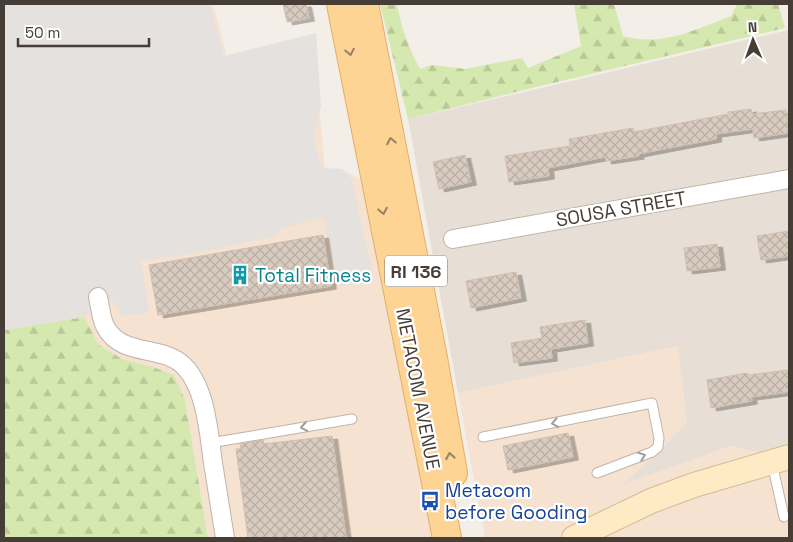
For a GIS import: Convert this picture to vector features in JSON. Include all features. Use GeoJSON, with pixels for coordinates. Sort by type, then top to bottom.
{"type":"FeatureCollection","features":[{"type":"Feature","properties":{"kind":"main road","name":"METACOM AVENUE"},"geometry":{"type":"LineString","coordinates":[[341,4],[447,538]]}},
{"type":"Feature","properties":{"kind":"main road","name":"METACOM AVENUE"},"geometry":{"type":"LineString","coordinates":[[364,4],[433,358],[465,538]]}},
{"type":"Feature","properties":{"kind":"street","name":"SOUSA STREET"},"geometry":{"type":"LineString","coordinates":[[453,239],[789,179]]}},
{"type":"Feature","properties":{"kind":"street"},"geometry":{"type":"LineString","coordinates":[[98,297],[105,326],[113,337],[135,349],[177,360],[185,366],[197,384],[210,443],[225,538]]}},
{"type":"Feature","properties":{"kind":"street"},"geometry":{"type":"LineString","coordinates":[[574,538],[651,501],[694,485],[780,459]]}},
{"type":"Feature","properties":{"kind":"lane"},"geometry":{"type":"LineString","coordinates":[[483,437],[652,403],[659,438],[658,447],[652,452],[597,473]]}},
{"type":"Feature","properties":{"kind":"lane"},"geometry":{"type":"LineString","coordinates":[[210,443],[352,419]]}},
{"type":"Feature","properties":{"kind":"lane"},"geometry":{"type":"LineString","coordinates":[[780,459],[784,517]]}},
{"type":"Feature","properties":{"kind":"shaded area"},"geometry":{"type":"Polygon","coordinates":[[[4,4],[213,4],[227,57],[313,41],[325,171],[343,170],[358,178],[368,189],[435,538],[208,538],[185,400],[174,375],[122,359],[99,345],[84,317],[4,330],[4,4]]]}},
{"type":"Feature","properties":{"kind":"shaded area"},"geometry":{"type":"Polygon","coordinates":[[[4,4],[209,4],[224,56],[316,33],[321,107],[313,139],[322,168],[342,169],[352,180],[374,283],[339,286],[323,217],[278,229],[279,235],[200,252],[141,261],[149,312],[121,316],[114,301],[84,317],[4,330],[4,4]]]}},
{"type":"Feature","properties":{"kind":"shaded area"},"geometry":{"type":"Polygon","coordinates":[[[789,30],[789,461],[731,446],[623,485],[678,346],[458,393],[408,119],[789,30]]]}},
{"type":"Feature","properties":{"kind":"shaded area"},"geometry":{"type":"Polygon","coordinates":[[[678,346],[687,424],[624,484],[731,446],[789,461],[789,538],[485,538],[458,393],[678,346]]]}},
{"type":"Feature","properties":{"kind":"green space"},"geometry":{"type":"Polygon","coordinates":[[[380,4],[397,4],[406,38],[420,69],[432,65],[465,69],[522,58],[528,68],[581,46],[574,4],[614,4],[623,36],[638,39],[665,38],[691,31],[731,16],[737,4],[778,4],[785,28],[408,119],[380,4]]]}},
{"type":"Feature","properties":{"kind":"green space"},"geometry":{"type":"Polygon","coordinates":[[[84,317],[99,345],[122,359],[174,375],[185,400],[208,538],[4,538],[4,330],[84,317]]]}},
{"type":"Feature","properties":{"kind":"building"},"geometry":{"type":"Polygon","coordinates":[[[283,4],[306,4],[309,18],[287,22],[283,4]]]}},
{"type":"Feature","properties":{"kind":"building"},"geometry":{"type":"Polygon","coordinates":[[[751,109],[752,114],[786,110],[789,133],[754,138],[753,129],[716,134],[716,139],[638,154],[639,156],[606,161],[605,157],[548,168],[549,176],[509,182],[505,156],[570,146],[569,139],[633,128],[634,132],[751,109]]]}},
{"type":"Feature","properties":{"kind":"building"},"geometry":{"type":"Polygon","coordinates":[[[465,155],[471,182],[439,189],[433,162],[465,155]]]}},
{"type":"Feature","properties":{"kind":"building"},"geometry":{"type":"Polygon","coordinates":[[[789,231],[789,256],[761,260],[757,236],[789,231]]]}},
{"type":"Feature","properties":{"kind":"building","name":"Total Fitness"},"geometry":{"type":"Polygon","coordinates":[[[323,235],[331,286],[158,315],[149,265],[323,235]]]}},
{"type":"Feature","properties":{"kind":"building"},"geometry":{"type":"Polygon","coordinates":[[[717,244],[720,267],[687,271],[684,248],[717,244]]]}},
{"type":"Feature","properties":{"kind":"building"},"geometry":{"type":"Polygon","coordinates":[[[516,272],[521,298],[471,308],[466,281],[516,272]]]}},
{"type":"Feature","properties":{"kind":"building"},"geometry":{"type":"Polygon","coordinates":[[[585,320],[588,343],[551,349],[552,358],[514,363],[511,343],[542,338],[540,327],[585,320]]]}},
{"type":"Feature","properties":{"kind":"building"},"geometry":{"type":"Polygon","coordinates":[[[789,370],[789,392],[751,397],[752,401],[711,408],[707,380],[747,373],[748,375],[789,370]]]}},
{"type":"Feature","properties":{"kind":"building"},"geometry":{"type":"Polygon","coordinates":[[[568,433],[573,457],[508,470],[503,446],[568,433]]]}},
{"type":"Feature","properties":{"kind":"building"},"geometry":{"type":"Polygon","coordinates":[[[332,436],[346,538],[248,538],[236,449],[241,449],[240,444],[263,440],[264,444],[332,436]]]}},
{"type":"Feature","properties":{"kind":"place","name":"Total Fitness"},"geometry":{"type":"Point","coordinates":[240,275]}},
{"type":"Feature","properties":{"kind":"place","name":"Metacom before Gooding"},"geometry":{"type":"Point","coordinates":[430,501]}}]}
